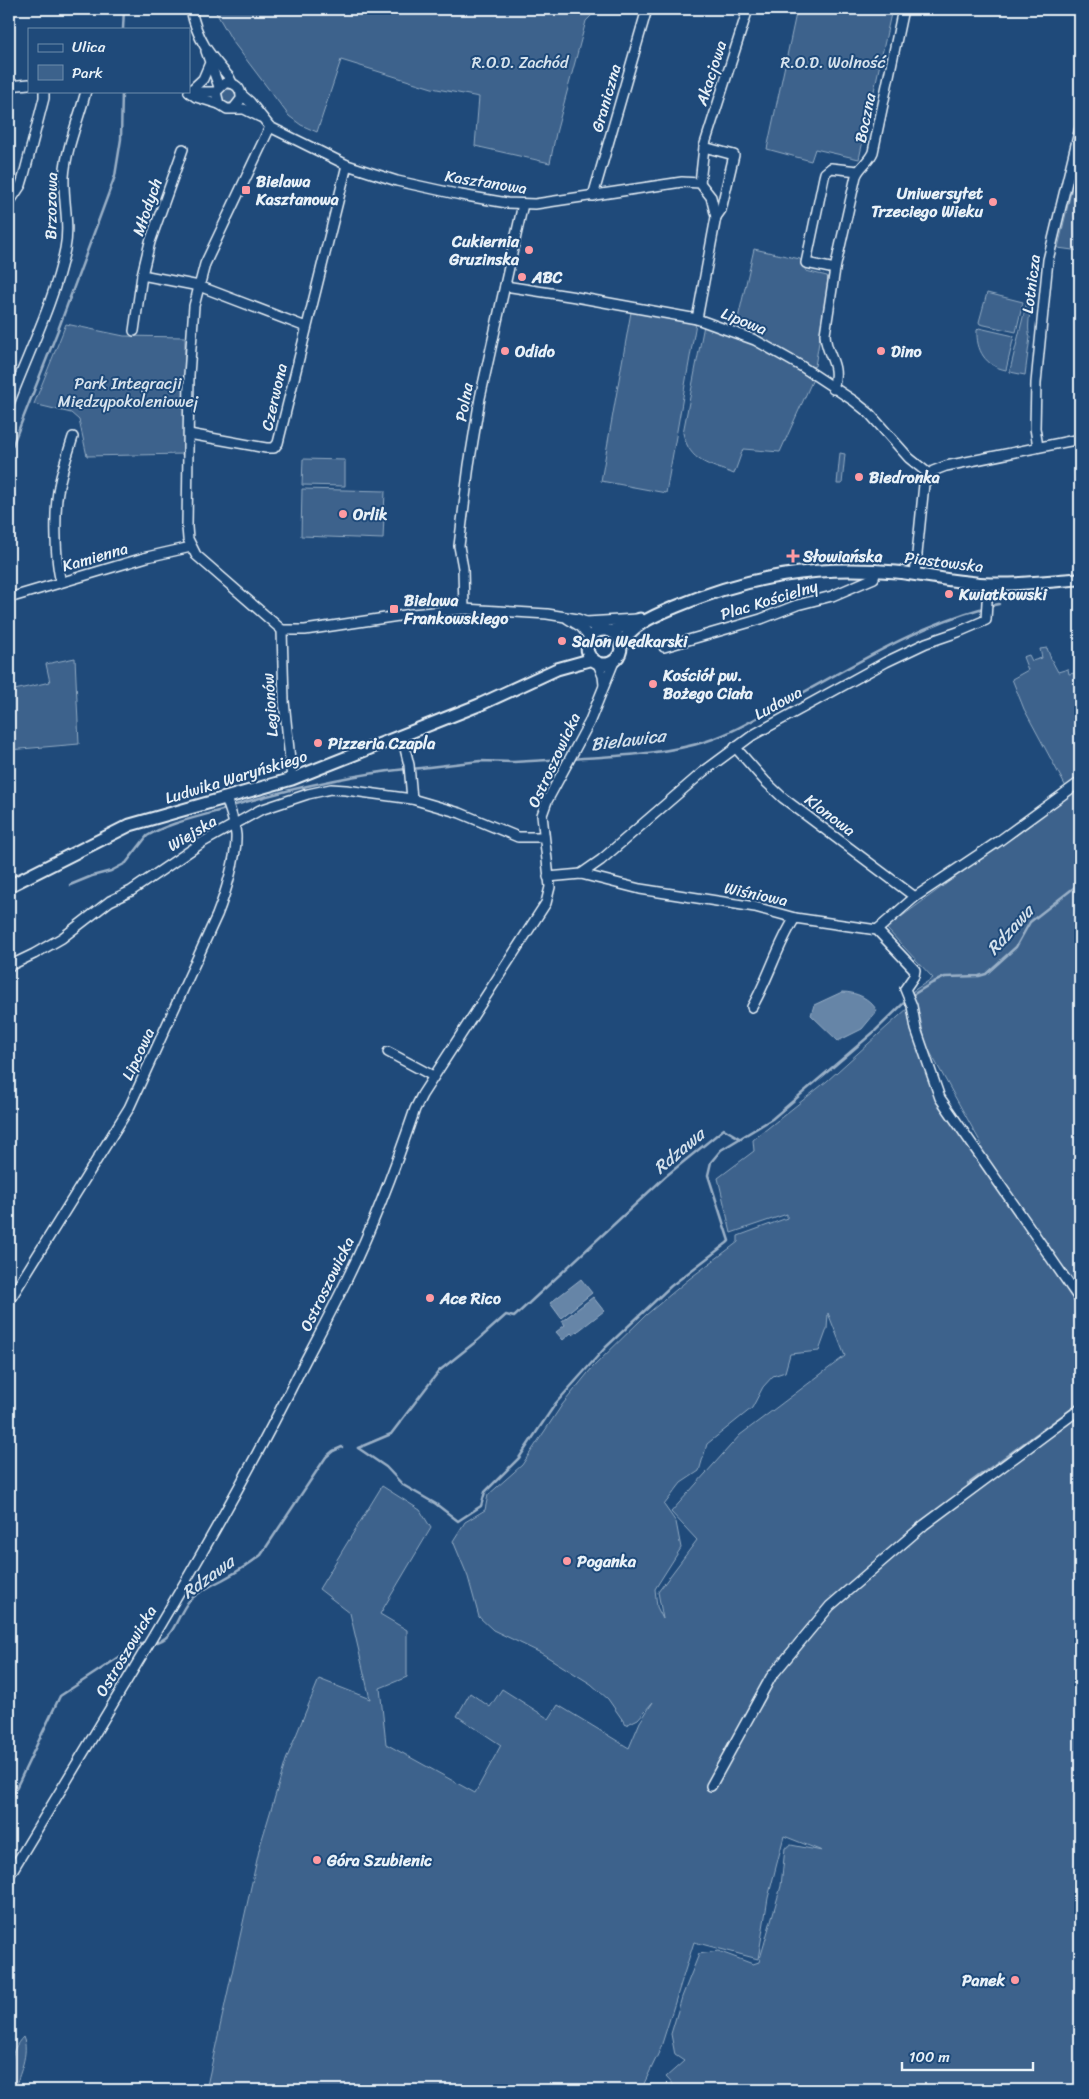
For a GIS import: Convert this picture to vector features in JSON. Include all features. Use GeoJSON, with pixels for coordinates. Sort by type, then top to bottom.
{"type":"FeatureCollection","features":[{"type":"Feature","properties":{"kind":"main road","name":"Piastowska"},"geometry":{"type":"LineString","coordinates":[[612,631],[727,588],[770,577],[827,569],[876,570],[988,584],[1080,579]]}},
{"type":"Feature","properties":{"kind":"main road","name":"Piastowska"},"geometry":{"type":"LineString","coordinates":[[621,646],[624,639],[631,632],[661,613]]}},
{"type":"Feature","properties":{"kind":"main road"},"geometry":{"type":"LineString","coordinates":[[600,630],[612,631],[619,638],[621,646],[621,651],[615,659],[606,663],[595,660],[588,650],[589,642],[600,630]]}},
{"type":"Feature","properties":{"kind":"main road","name":"Ludwika Waryńskiego"},"geometry":{"type":"LineString","coordinates":[[558,669],[589,642]]}},
{"type":"Feature","properties":{"kind":"main road","name":"Ludwika Waryńskiego"},"geometry":{"type":"LineString","coordinates":[[9,886],[130,825],[228,805],[479,705],[558,669],[595,660]]}},
{"type":"Feature","properties":{"kind":"street"},"geometry":{"type":"LineString","coordinates":[[191,9],[194,25],[216,76],[218,89],[216,96],[219,104]]}},
{"type":"Feature","properties":{"kind":"street","name":"Graniczna"},"geometry":{"type":"LineString","coordinates":[[593,196],[647,9]]}},
{"type":"Feature","properties":{"kind":"street","name":"Akacjowa"},"geometry":{"type":"LineString","coordinates":[[700,183],[704,147],[748,9]]}},
{"type":"Feature","properties":{"kind":"street","name":"Boczna"},"geometry":{"type":"LineString","coordinates":[[833,388],[836,367],[826,344],[825,334],[835,269],[858,170],[869,160],[873,152],[903,9]]}},
{"type":"Feature","properties":{"kind":"street"},"geometry":{"type":"LineString","coordinates":[[188,92],[196,97],[219,104],[224,108],[234,108],[240,103],[242,95],[238,87],[232,83],[206,50]]}},
{"type":"Feature","properties":{"kind":"street"},"geometry":{"type":"LineString","coordinates":[[190,90],[203,79],[210,65]]}},
{"type":"Feature","properties":{"kind":"street"},"geometry":{"type":"LineString","coordinates":[[190,92],[218,89],[225,83],[232,83]]}},
{"type":"Feature","properties":{"kind":"street"},"geometry":{"type":"LineString","coordinates":[[9,86],[28,84]]}},
{"type":"Feature","properties":{"kind":"street"},"geometry":{"type":"LineString","coordinates":[[9,203],[24,175],[44,92]]}},
{"type":"Feature","properties":{"kind":"street","name":"Brzozowa"},"geometry":{"type":"LineString","coordinates":[[9,404],[62,264],[67,232],[64,176],[70,145],[86,92]]}},
{"type":"Feature","properties":{"kind":"street","name":"Kasztanowa"},"geometry":{"type":"LineString","coordinates":[[242,95],[270,126],[347,165],[372,174],[483,199],[523,204],[593,196],[682,182],[700,183]]}},
{"type":"Feature","properties":{"kind":"street","name":"Kasztanowa"},"geometry":{"type":"LineString","coordinates":[[234,108],[244,109],[263,118]]}},
{"type":"Feature","properties":{"kind":"street"},"geometry":{"type":"LineString","coordinates":[[270,126],[205,264],[194,306],[191,332],[187,527],[191,547],[204,563],[282,630],[305,630],[412,614],[464,609],[523,612],[566,617],[586,622],[600,630]]}},
{"type":"Feature","properties":{"kind":"street","name":"Lotnicza"},"geometry":{"type":"LineString","coordinates":[[1038,447],[1035,428],[1036,383],[1048,260],[1080,128]]}},
{"type":"Feature","properties":{"kind":"street"},"geometry":{"type":"LineString","coordinates":[[704,147],[734,155],[721,210],[716,217]]}},
{"type":"Feature","properties":{"kind":"street","name":"Młodych"},"geometry":{"type":"LineString","coordinates":[[134,330],[142,275],[150,242],[183,149]]}},
{"type":"Feature","properties":{"kind":"street","name":"Czerwona"},"geometry":{"type":"LineString","coordinates":[[189,434],[274,448],[278,443],[347,165]]}},
{"type":"Feature","properties":{"kind":"street"},"geometry":{"type":"LineString","coordinates":[[835,269],[806,263],[824,177],[825,173],[831,168],[858,170]]}},
{"type":"Feature","properties":{"kind":"street"},"geometry":{"type":"LineString","coordinates":[[697,319],[716,217],[711,197],[700,183]]}},
{"type":"Feature","properties":{"kind":"street","name":"Polna"},"geometry":{"type":"LineString","coordinates":[[464,609],[463,568],[459,546],[465,493],[480,398],[523,204]]}},
{"type":"Feature","properties":{"kind":"street"},"geometry":{"type":"LineString","coordinates":[[142,275],[199,286],[306,327]]}},
{"type":"Feature","properties":{"kind":"street","name":"Lipowa"},"geometry":{"type":"LineString","coordinates":[[504,286],[576,296],[697,319],[755,340],[854,401],[869,413],[892,441],[929,474]]}},
{"type":"Feature","properties":{"kind":"street"},"geometry":{"type":"LineString","coordinates":[[62,582],[58,571],[58,486],[73,437]]}},
{"type":"Feature","properties":{"kind":"street"},"geometry":{"type":"LineString","coordinates":[[915,574],[924,484],[929,474],[946,466],[1080,439]]}},
{"type":"Feature","properties":{"kind":"street","name":"Kamienna"},"geometry":{"type":"LineString","coordinates":[[9,598],[147,557],[191,547]]}},
{"type":"Feature","properties":{"kind":"street","name":"Plac Kościelny"},"geometry":{"type":"LineString","coordinates":[[664,647],[761,619],[797,605],[832,596],[874,578],[876,570]]}},
{"type":"Feature","properties":{"kind":"street","name":"Ludowa"},"geometry":{"type":"LineString","coordinates":[[581,874],[602,860],[703,772],[735,747],[775,721],[886,662],[926,643],[986,620],[988,584]]}},
{"type":"Feature","properties":{"kind":"street"},"geometry":{"type":"LineString","coordinates":[[566,617],[581,627],[589,642]]}},
{"type":"Feature","properties":{"kind":"street","name":"Piastowska"},"geometry":{"type":"LineString","coordinates":[[586,622],[642,619]]}},
{"type":"Feature","properties":{"kind":"street","name":"Legionów"},"geometry":{"type":"LineString","coordinates":[[282,630],[284,692],[292,779]]}},
{"type":"Feature","properties":{"kind":"street","name":"Ostroszowicka"},"geometry":{"type":"LineString","coordinates":[[9,1876],[222,1519],[264,1443],[349,1274],[376,1214],[415,1109],[433,1076],[536,920],[549,894],[542,815],[577,746],[615,659]]}},
{"type":"Feature","properties":{"kind":"street"},"geometry":{"type":"LineString","coordinates":[[595,660],[603,676],[604,686]]}},
{"type":"Feature","properties":{"kind":"street"},"geometry":{"type":"LineString","coordinates":[[402,736],[409,765],[412,799]]}},
{"type":"Feature","properties":{"kind":"street","name":"Klonowa"},"geometry":{"type":"LineString","coordinates":[[735,747],[783,798],[915,897]]}},
{"type":"Feature","properties":{"kind":"street"},"geometry":{"type":"LineString","coordinates":[[1080,782],[999,841],[915,897],[878,930],[913,967],[914,976],[906,985],[906,993],[916,1029],[940,1098],[1080,1300]]}},
{"type":"Feature","properties":{"kind":"street","name":"Wiejska"},"geometry":{"type":"LineString","coordinates":[[9,966],[62,938],[110,901],[131,891],[195,846],[260,810],[308,794],[331,789],[412,799],[460,813],[518,836],[544,837]]}},
{"type":"Feature","properties":{"kind":"street","name":"Lipcowa"},"geometry":{"type":"LineString","coordinates":[[9,1301],[129,1108],[223,901],[235,843],[234,825],[228,805]]}},
{"type":"Feature","properties":{"kind":"street","name":"Wiśniowa"},"geometry":{"type":"LineString","coordinates":[[548,877],[581,874],[616,884],[755,907],[795,918],[878,930]]}},
{"type":"Feature","properties":{"kind":"street"},"geometry":{"type":"LineString","coordinates":[[752,1008],[764,986],[783,936],[795,918]]}},
{"type":"Feature","properties":{"kind":"street"},"geometry":{"type":"LineString","coordinates":[[388,1052],[433,1076]]}},
{"type":"Feature","properties":{"kind":"street"},"geometry":{"type":"LineString","coordinates":[[711,1786],[771,1677],[830,1606],[924,1526],[1080,1409]]}},
{"type":"Feature","properties":{"kind":"green space","name":"R.O.D. Zachód"},"geometry":{"type":"Polygon","coordinates":[[[214,9],[598,9],[586,21],[556,133],[550,163],[475,146],[479,97],[432,88],[341,60],[317,132],[301,125],[289,116],[233,42],[214,9]]]}},
{"type":"Feature","properties":{"kind":"green space","name":"R.O.D. Wolność"},"geometry":{"type":"Polygon","coordinates":[[[797,9],[892,9],[859,159],[815,149],[811,161],[767,149],[797,9]]]}},
{"type":"Feature","properties":{"kind":"green space"},"geometry":{"type":"Polygon","coordinates":[[[229,89],[234,91],[236,96],[234,101],[229,103],[224,101],[222,96],[224,91],[229,89]]]}},
{"type":"Feature","properties":{"kind":"green space"},"geometry":{"type":"Polygon","coordinates":[[[1080,153],[1080,251],[1058,248],[1080,153]]]}},
{"type":"Feature","properties":{"kind":"green space"},"geometry":{"type":"Polygon","coordinates":[[[754,249],[800,259],[806,271],[827,276],[829,282],[815,366],[812,367],[736,327],[754,249]]]}},
{"type":"Feature","properties":{"kind":"green space"},"geometry":{"type":"Polygon","coordinates":[[[1035,269],[1037,270],[1029,315],[1030,337],[1025,375],[1010,372],[1010,370],[1035,269]]]}},
{"type":"Feature","properties":{"kind":"green space"},"geometry":{"type":"Polygon","coordinates":[[[987,293],[1023,302],[1016,332],[980,324],[987,293]]]}},
{"type":"Feature","properties":{"kind":"green space"},"geometry":{"type":"Polygon","coordinates":[[[631,312],[696,323],[666,493],[601,481],[631,312]]]}},
{"type":"Feature","properties":{"kind":"green space","name":"Park Integracji Międzypokoleniowej"},"geometry":{"type":"Polygon","coordinates":[[[66,324],[124,336],[185,337],[184,454],[87,456],[79,420],[71,413],[34,404],[66,324]]]}},
{"type":"Feature","properties":{"kind":"green space"},"geometry":{"type":"Polygon","coordinates":[[[704,325],[751,343],[813,379],[780,452],[743,449],[734,474],[709,465],[696,457],[690,451],[683,433],[704,325]]]}},
{"type":"Feature","properties":{"kind":"green space"},"geometry":{"type":"Polygon","coordinates":[[[979,328],[1014,336],[1006,370],[992,365],[983,356],[977,337],[977,330],[979,328]]]}},
{"type":"Feature","properties":{"kind":"green space"},"geometry":{"type":"Polygon","coordinates":[[[840,453],[845,454],[842,484],[837,484],[840,453]]]}},
{"type":"Feature","properties":{"kind":"green space"},"geometry":{"type":"Polygon","coordinates":[[[303,459],[345,460],[345,486],[302,485],[303,459]]]}},
{"type":"Feature","properties":{"kind":"green space","name":"Orlik"},"geometry":{"type":"Polygon","coordinates":[[[302,489],[385,491],[383,539],[301,536],[302,489]]]}},
{"type":"Feature","properties":{"kind":"green space"},"geometry":{"type":"Polygon","coordinates":[[[1047,648],[1058,672],[1068,669],[1069,674],[1075,673],[1075,668],[1080,667],[1080,777],[1066,787],[1024,709],[1012,679],[1028,670],[1023,657],[1029,655],[1032,661],[1042,658],[1040,649],[1047,648]]]}},
{"type":"Feature","properties":{"kind":"green space"},"geometry":{"type":"Polygon","coordinates":[[[75,658],[79,744],[9,750],[9,684],[10,691],[50,682],[46,664],[75,658]]]}},
{"type":"Feature","properties":{"kind":"green space"},"geometry":{"type":"Polygon","coordinates":[[[1080,782],[1080,2090],[678,2090],[666,2077],[684,2061],[675,2055],[671,2034],[682,1997],[699,1954],[718,1951],[753,1964],[759,1962],[781,1886],[785,1848],[791,1845],[822,1851],[784,1836],[768,1898],[758,1959],[694,1942],[660,2050],[641,2090],[206,2090],[260,1846],[286,1760],[319,1679],[370,1699],[350,1613],[319,1589],[382,1486],[420,1510],[431,1528],[380,1614],[407,1630],[407,1677],[380,1688],[386,1744],[475,1793],[501,1745],[457,1716],[470,1693],[490,1707],[502,1689],[549,1719],[558,1705],[629,1748],[640,1722],[653,1702],[638,1719],[626,1725],[608,1699],[591,1684],[541,1653],[493,1630],[479,1617],[468,1577],[453,1541],[465,1522],[485,1510],[488,1495],[522,1465],[562,1405],[592,1368],[646,1315],[738,1242],[738,1236],[787,1218],[787,1214],[731,1233],[718,1178],[754,1151],[753,1140],[827,1081],[908,1008],[936,1090],[974,1149],[982,1145],[926,1045],[918,1008],[911,996],[913,991],[933,978],[886,928],[969,867],[967,863],[1080,782]],[[828,1313],[827,1329],[819,1351],[790,1354],[785,1372],[773,1376],[763,1387],[752,1408],[707,1444],[699,1471],[681,1483],[664,1505],[676,1522],[681,1548],[655,1589],[657,1607],[663,1619],[658,1592],[697,1540],[671,1512],[740,1435],[845,1356],[828,1313]]]}},
{"type":"Feature","properties":{"kind":"green space"},"geometry":{"type":"Polygon","coordinates":[[[23,2037],[25,2057],[14,2090],[9,2090],[12,2055],[23,2037]]]}},
{"type":"Feature","properties":{"kind":"shaded area"},"geometry":{"type":"Polygon","coordinates":[[[842,992],[862,997],[871,1003],[877,1011],[862,1029],[838,1041],[811,1015],[814,1005],[842,992]]]}},
{"type":"Feature","properties":{"kind":"shaded area"},"geometry":{"type":"Polygon","coordinates":[[[581,1279],[592,1293],[561,1318],[550,1303],[581,1279]]]}},
{"type":"Feature","properties":{"kind":"shaded area"},"geometry":{"type":"Polygon","coordinates":[[[593,1297],[604,1311],[573,1335],[571,1333],[563,1340],[556,1332],[565,1325],[562,1321],[593,1297]]]}},
{"type":"Feature","properties":{"kind":"waterway"},"geometry":{"type":"LineString","coordinates":[[123,28],[124,9]]}},
{"type":"Feature","properties":{"kind":"waterway"},"geometry":{"type":"LineString","coordinates":[[9,454],[58,330],[115,176],[121,139],[122,92]]}},
{"type":"Feature","properties":{"kind":"waterway","name":"Bielawica"},"geometry":{"type":"LineString","coordinates":[[989,606],[999,604]]}},
{"type":"Feature","properties":{"kind":"waterway","name":"Bielawica"},"geometry":{"type":"LineString","coordinates":[[571,759],[658,752],[716,738],[878,651],[930,627],[983,608]]}},
{"type":"Feature","properties":{"kind":"waterway","name":"Bielawica"},"geometry":{"type":"LineString","coordinates":[[412,769],[480,761],[513,762],[566,759]]}},
{"type":"Feature","properties":{"kind":"waterway","name":"Bielawica"},"geometry":{"type":"LineString","coordinates":[[232,806],[319,783],[406,769]]}},
{"type":"Feature","properties":{"kind":"waterway","name":"Bielawica"},"geometry":{"type":"LineString","coordinates":[[70,885],[111,871],[126,863],[147,836],[156,831],[175,823],[225,809]]}},
{"type":"Feature","properties":{"kind":"waterway","name":"Rdzawa"},"geometry":{"type":"LineString","coordinates":[[911,996],[945,977],[986,974],[1016,947],[1030,922],[1080,883]]}},
{"type":"Feature","properties":{"kind":"waterway"},"geometry":{"type":"LineString","coordinates":[[358,1448],[386,1467],[403,1485],[436,1504],[458,1521],[481,1506],[485,1492],[519,1458],[556,1403],[605,1348],[671,1286],[729,1241],[708,1175],[711,1162],[721,1150],[772,1119],[875,1031],[907,1000]]}},
{"type":"Feature","properties":{"kind":"waterway","name":"Rdzawa"},"geometry":{"type":"LineString","coordinates":[[358,1448],[391,1434],[439,1371],[506,1315],[514,1317],[666,1176],[724,1129],[741,1139]]}},
{"type":"Feature","properties":{"kind":"waterway"},"geometry":{"type":"LineString","coordinates":[[968,1484],[1080,1403]]}},
{"type":"Feature","properties":{"kind":"waterway","name":"Rdzawa"},"geometry":{"type":"LineString","coordinates":[[153,1643],[160,1641],[171,1632],[189,1601],[204,1589],[242,1569],[261,1555],[326,1457],[342,1447]]}},
{"type":"Feature","properties":{"kind":"waterway","name":"Rdzawa"},"geometry":{"type":"LineString","coordinates":[[9,1803],[60,1696],[139,1644],[145,1644]]}},
{"type":"Feature","properties":{"kind":"place","name":"Bielawa Kasztanowa"},"geometry":{"type":"Point","coordinates":[246,190]}},
{"type":"Feature","properties":{"kind":"place","name":"Uniwersytet Trzeciego Wieku"},"geometry":{"type":"Point","coordinates":[993,202]}},
{"type":"Feature","properties":{"kind":"place","name":"Cukiernia Gruzinska"},"geometry":{"type":"Point","coordinates":[529,250]}},
{"type":"Feature","properties":{"kind":"place","name":"ABC"},"geometry":{"type":"Point","coordinates":[522,277]}},
{"type":"Feature","properties":{"kind":"place","name":"Odido"},"geometry":{"type":"Point","coordinates":[505,351]}},
{"type":"Feature","properties":{"kind":"place","name":"Dino"},"geometry":{"type":"Point","coordinates":[881,351]}},
{"type":"Feature","properties":{"kind":"place","name":"Biedronka"},"geometry":{"type":"Point","coordinates":[859,477]}},
{"type":"Feature","properties":{"kind":"place","name":"Orlik"},"geometry":{"type":"Point","coordinates":[343,514]}},
{"type":"Feature","properties":{"kind":"place","name":"Słowiańska"},"geometry":{"type":"Point","coordinates":[793,556]}},
{"type":"Feature","properties":{"kind":"place","name":"Kwiatkowski"},"geometry":{"type":"Point","coordinates":[949,594]}},
{"type":"Feature","properties":{"kind":"place","name":"Bielawa Frankowskiego"},"geometry":{"type":"Point","coordinates":[394,609]}},
{"type":"Feature","properties":{"kind":"place","name":"Salon Wędkarski"},"geometry":{"type":"Point","coordinates":[562,641]}},
{"type":"Feature","properties":{"kind":"place","name":"Kościół pw. Bożego Ciała"},"geometry":{"type":"Point","coordinates":[653,684]}},
{"type":"Feature","properties":{"kind":"place","name":"Pizzeria Czapla"},"geometry":{"type":"Point","coordinates":[318,743]}},
{"type":"Feature","properties":{"kind":"place","name":"Ace Rico"},"geometry":{"type":"Point","coordinates":[430,1298]}},
{"type":"Feature","properties":{"kind":"place","name":"Poganka"},"geometry":{"type":"Point","coordinates":[567,1561]}},
{"type":"Feature","properties":{"kind":"place","name":"Góra Szubienic"},"geometry":{"type":"Point","coordinates":[317,1860]}},
{"type":"Feature","properties":{"kind":"place","name":"Panek"},"geometry":{"type":"Point","coordinates":[1015,1980]}}]}
